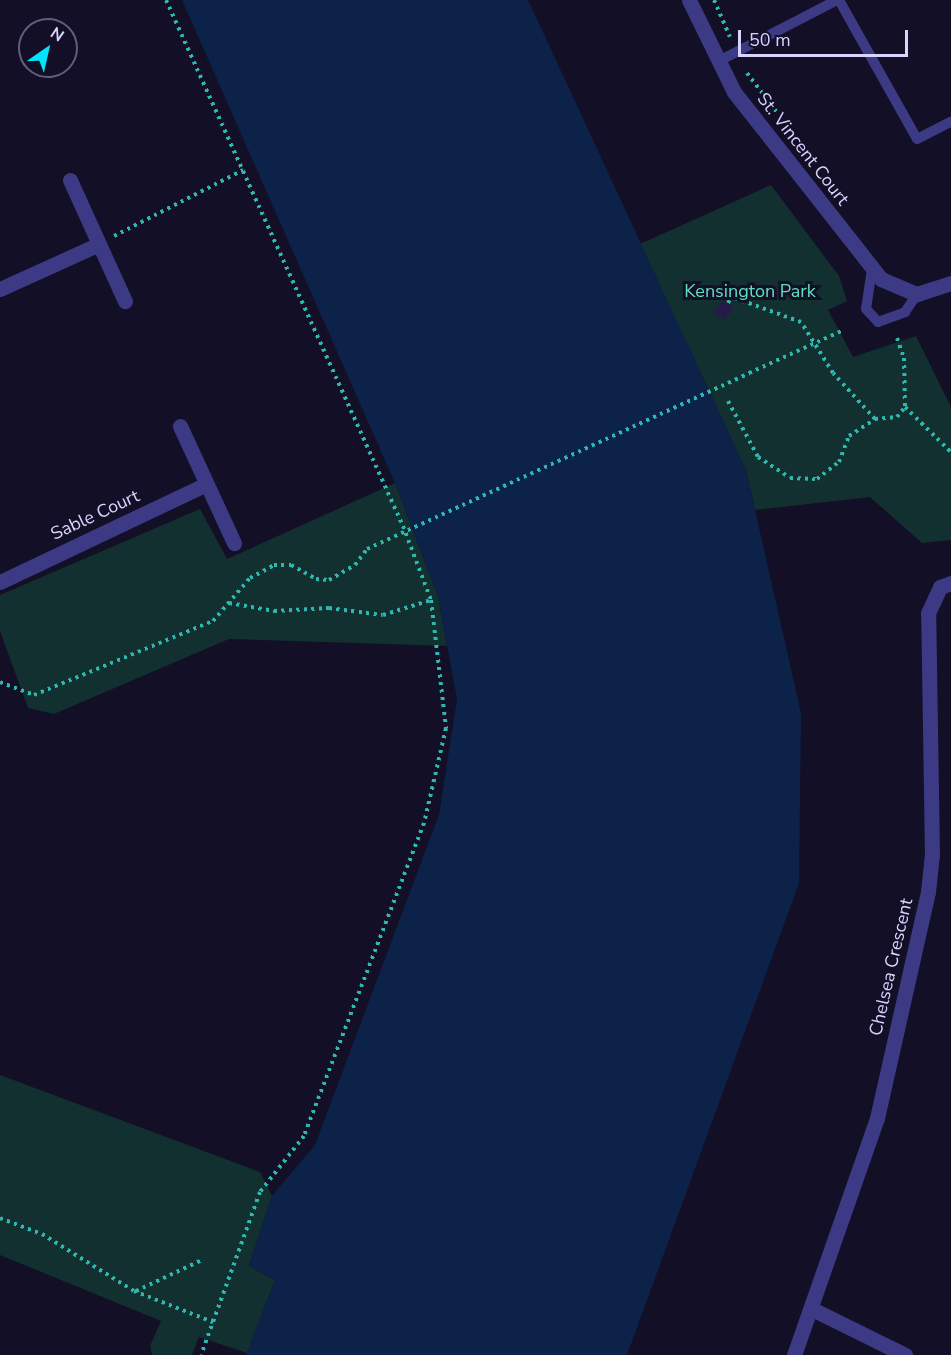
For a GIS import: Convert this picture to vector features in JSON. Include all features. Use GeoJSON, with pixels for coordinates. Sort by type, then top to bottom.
{"type":"FeatureCollection","features":[{"type":"Feature","properties":{"kind":"street","name":"St. Vincent Court"},"geometry":{"type":"LineString","coordinates":[[689,0],[717,62],[734,92],[872,269],[896,289],[917,294]]}},
{"type":"Feature","properties":{"kind":"street"},"geometry":{"type":"LineString","coordinates":[[70,180],[97,245],[125,301]]}},
{"type":"Feature","properties":{"kind":"street"},"geometry":{"type":"LineString","coordinates":[[0,289],[97,245]]}},
{"type":"Feature","properties":{"kind":"street"},"geometry":{"type":"LineString","coordinates":[[917,294],[951,283]]}},
{"type":"Feature","properties":{"kind":"street"},"geometry":{"type":"LineString","coordinates":[[180,426],[234,543]]}},
{"type":"Feature","properties":{"kind":"street","name":"Sable Court"},"geometry":{"type":"LineString","coordinates":[[0,582],[206,484]]}},
{"type":"Feature","properties":{"kind":"street","name":"Chelsea Crescent"},"geometry":{"type":"LineString","coordinates":[[794,1355],[877,1118],[928,892],[932,855],[928,613],[940,587],[951,582]]}},
{"type":"Feature","properties":{"kind":"street"},"geometry":{"type":"LineString","coordinates":[[812,1309],[905,1355]]}},
{"type":"Feature","properties":{"kind":"lane"},"geometry":{"type":"LineString","coordinates":[[717,62],[838,0],[917,139],[951,122]]}},
{"type":"Feature","properties":{"kind":"lane"},"geometry":{"type":"LineString","coordinates":[[872,269],[867,309],[878,322],[905,312],[917,294]]}},
{"type":"Feature","properties":{"kind":"path"},"geometry":{"type":"LineString","coordinates":[[166,0],[403,526],[431,600],[446,728],[424,823],[304,1136],[260,1192],[201,1355]]}},
{"type":"Feature","properties":{"kind":"path"},"geometry":{"type":"LineString","coordinates":[[714,0],[747,73],[804,147]]}},
{"type":"Feature","properties":{"kind":"path"},"geometry":{"type":"LineString","coordinates":[[97,245],[243,170]]}},
{"type":"Feature","properties":{"kind":"path"},"geometry":{"type":"LineString","coordinates":[[728,303],[737,288]]}},
{"type":"Feature","properties":{"kind":"path"},"geometry":{"type":"LineString","coordinates":[[732,297],[797,319],[813,344],[875,419]]}},
{"type":"Feature","properties":{"kind":"path"},"geometry":{"type":"LineString","coordinates":[[0,682],[34,695],[213,621],[250,578],[274,565],[291,565],[316,579],[329,580],[355,565],[367,549],[844,330]]}},
{"type":"Feature","properties":{"kind":"path"},"geometry":{"type":"LineString","coordinates":[[728,401],[758,458],[790,478],[818,479],[839,462],[849,436],[875,419],[897,417],[904,407],[904,358],[897,338]]}},
{"type":"Feature","properties":{"kind":"path"},"geometry":{"type":"LineString","coordinates":[[904,407],[951,452]]}},
{"type":"Feature","properties":{"kind":"path"},"geometry":{"type":"LineString","coordinates":[[229,603],[274,611],[329,608],[383,615],[431,600]]}},
{"type":"Feature","properties":{"kind":"path"},"geometry":{"type":"LineString","coordinates":[[0,1218],[42,1234],[136,1291],[213,1322]]}},
{"type":"Feature","properties":{"kind":"path"},"geometry":{"type":"LineString","coordinates":[[136,1291],[204,1258]]}},
{"type":"Feature","properties":{"kind":"green space","name":"Kensington Park"},"geometry":{"type":"Polygon","coordinates":[[[771,185],[839,276],[847,301],[828,310],[853,357],[916,336],[951,407],[951,540],[922,543],[870,497],[755,510],[746,470],[640,244],[771,185]]]}},
{"type":"Feature","properties":{"kind":"green space"},"geometry":{"type":"Polygon","coordinates":[[[395,483],[438,596],[447,646],[229,639],[54,714],[28,708],[0,631],[0,595],[200,509],[227,559],[395,483]]]}},
{"type":"Feature","properties":{"kind":"green space"},"geometry":{"type":"Polygon","coordinates":[[[0,1075],[260,1172],[272,1196],[249,1266],[275,1280],[247,1353],[199,1337],[192,1355],[152,1355],[150,1346],[161,1321],[0,1255],[0,1075]]]}},
{"type":"Feature","properties":{"kind":"water"},"geometry":{"type":"Polygon","coordinates":[[[182,0],[528,0],[746,470],[801,713],[799,883],[627,1355],[246,1355],[275,1280],[249,1266],[272,1196],[315,1145],[439,815],[457,699],[438,596],[395,483],[182,0]]]}},
{"type":"Feature","properties":{"kind":"building"},"geometry":{"type":"Polygon","coordinates":[[[723,300],[734,307],[725,320],[712,312],[723,300]]]}}]}
